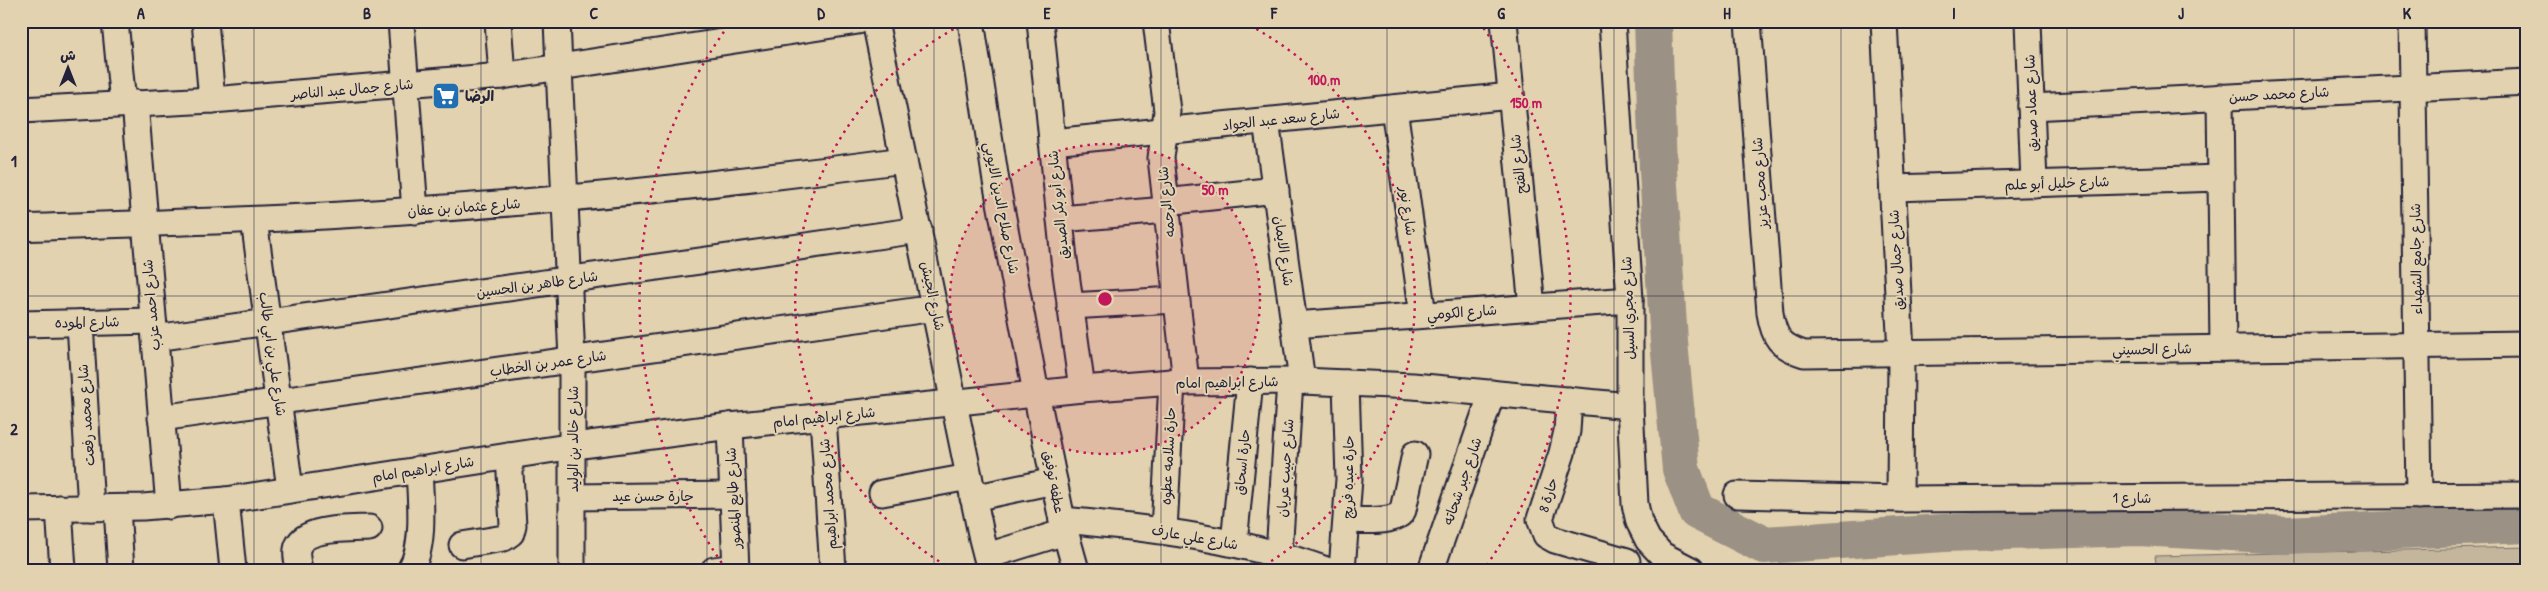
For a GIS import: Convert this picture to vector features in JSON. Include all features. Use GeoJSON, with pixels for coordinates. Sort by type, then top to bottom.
{"type":"FeatureCollection","features":[{"type":"Feature","properties":{"kind":"street","name":"شارع احمد عزب"},"geometry":{"type":"LineString","coordinates":[[115,21],[129,104],[144,223],[169,506]]}},
{"type":"Feature","properties":{"kind":"street"},"geometry":{"type":"LineString","coordinates":[[205,21],[212,100]]}},
{"type":"Feature","properties":{"kind":"street"},"geometry":{"type":"LineString","coordinates":[[401,21],[415,211]]}},
{"type":"Feature","properties":{"kind":"street"},"geometry":{"type":"LineString","coordinates":[[498,21],[502,76]]}},
{"type":"Feature","properties":{"kind":"street","name":"شارع خالد بن الوليد"},"geometry":{"type":"LineString","coordinates":[[557,21],[572,360],[574,446],[572,570]]}},
{"type":"Feature","properties":{"kind":"street","name":"شارع جمال عبد الناصر"},"geometry":{"type":"LineString","coordinates":[[21,110],[212,100],[502,76],[858,21]]}},
{"type":"Feature","properties":{"kind":"street","name":"شارع الجيش"},"geometry":{"type":"LineString","coordinates":[[875,21],[988,563]]}},
{"type":"Feature","properties":{"kind":"street","name":"شارع صلاح الدين الايوبي"},"geometry":{"type":"LineString","coordinates":[[971,21],[996,181],[1036,393]]}},
{"type":"Feature","properties":{"kind":"street","name":"شارع أبو بكر الصديق"},"geometry":{"type":"LineString","coordinates":[[1040,21],[1060,219],[1082,388]]}},
{"type":"Feature","properties":{"kind":"street","name":"شارع الرحمه"},"geometry":{"type":"LineString","coordinates":[[1156,21],[1166,111],[1161,158],[1176,300],[1179,382]]}},
{"type":"Feature","properties":{"kind":"street","name":"شارع الفتح"},"geometry":{"type":"LineString","coordinates":[[1504,21],[1532,307]]}},
{"type":"Feature","properties":{"kind":"street","name":"شارع مجري السيل"},"geometry":{"type":"LineString","coordinates":[[1612,21],[1630,300],[1630,406],[1635,504],[1639,522],[1648,540],[1662,555],[1691,570]]}},
{"type":"Feature","properties":{"kind":"street","name":"شارع محب عزيز"},"geometry":{"type":"LineString","coordinates":[[1748,21],[1770,313],[1773,332],[1780,342]]}},
{"type":"Feature","properties":{"kind":"street","name":"شارع جمال صديق"},"geometry":{"type":"LineString","coordinates":[[1884,21],[1901,353],[1900,499]]}},
{"type":"Feature","properties":{"kind":"street","name":"شارع عماد صديق"},"geometry":{"type":"LineString","coordinates":[[2028,21],[2034,184]]}},
{"type":"Feature","properties":{"kind":"street","name":"شارع جامع الشهداء"},"geometry":{"type":"LineString","coordinates":[[2412,21],[2419,496]]}},
{"type":"Feature","properties":{"kind":"street","name":"شارع محمد حسن"},"geometry":{"type":"LineString","coordinates":[[2031,106],[2527,82]]}},
{"type":"Feature","properties":{"kind":"street","name":"شارع سعد عبد الجواد"},"geometry":{"type":"LineString","coordinates":[[1052,142],[1511,96]]}},
{"type":"Feature","properties":{"kind":"street"},"geometry":{"type":"LineString","coordinates":[[2220,97],[2222,348]]}},
{"type":"Feature","properties":{"kind":"street","name":"شارع نور"},"geometry":{"type":"LineString","coordinates":[[1394,108],[1423,315]]}},
{"type":"Feature","properties":{"kind":"street","name":"شارع الايمان"},"geometry":{"type":"LineString","coordinates":[[1266,121],[1294,325],[1296,381]]}},
{"type":"Feature","properties":{"kind":"street","name":"شارع عثمان بن عفان"},"geometry":{"type":"LineString","coordinates":[[21,228],[254,220],[415,211],[566,199],[792,175],[904,160]]}},
{"type":"Feature","properties":{"kind":"street","name":"شارع خليل أبو علم"},"geometry":{"type":"LineString","coordinates":[[1893,188],[2221,178]]}},
{"type":"Feature","properties":{"kind":"street"},"geometry":{"type":"LineString","coordinates":[[1060,219],[1276,190]]}},
{"type":"Feature","properties":{"kind":"street","name":"شارع علي بن ابي طالب"},"geometry":{"type":"LineString","coordinates":[[254,220],[290,489]]}},
{"type":"Feature","properties":{"kind":"street","name":"شارع طاهر بن الحسين"},"geometry":{"type":"LineString","coordinates":[[154,330],[269,322],[919,230]]}},
{"type":"Feature","properties":{"kind":"street"},"geometry":{"type":"LineString","coordinates":[[1070,306],[1176,300]]}},
{"type":"Feature","properties":{"kind":"street","name":"شارع الكومي"},"geometry":{"type":"LineString","coordinates":[[1294,325],[1630,300]]}},
{"type":"Feature","properties":{"kind":"street","name":"شارع عمر بن الخطاب"},"geometry":{"type":"LineString","coordinates":[[161,418],[936,308]]}},
{"type":"Feature","properties":{"kind":"street","name":"شارع الموده"},"geometry":{"type":"LineString","coordinates":[[21,324],[80,323],[154,330]]}},
{"type":"Feature","properties":{"kind":"street","name":"شارع محمد رفعت"},"geometry":{"type":"LineString","coordinates":[[80,323],[91,508]]}},
{"type":"Feature","properties":{"kind":"street","name":"شارع الحسيني"},"geometry":{"type":"LineString","coordinates":[[1780,342],[1789,349],[1804,354],[2527,344]]}},
{"type":"Feature","properties":{"kind":"street","name":"حارة اسحاق"},"geometry":{"type":"LineString","coordinates":[[1250,381],[1256,554]]}},
{"type":"Feature","properties":{"kind":"street","name":"شارع ابراهيم امام"},"geometry":{"type":"LineString","coordinates":[[21,509],[169,506],[226,500],[574,446],[730,426],[954,404],[1082,388],[1179,382],[1296,381],[1413,386],[1630,406]]}},
{"type":"Feature","properties":{"kind":"street","name":"شارع حبيب عريان"},"geometry":{"type":"LineString","coordinates":[[1256,554],[1296,381]]}},
{"type":"Feature","properties":{"kind":"street","name":"حارة سلامه عطوه"},"geometry":{"type":"LineString","coordinates":[[1164,530],[1179,382]]}},
{"type":"Feature","properties":{"kind":"street","name":"حارة عبده فريج"},"geometry":{"type":"LineString","coordinates":[[1342,570],[1347,520],[1349,432],[1346,383]]}},
{"type":"Feature","properties":{"kind":"street","name":"عطفه توفيق"},"geometry":{"type":"LineString","coordinates":[[1036,393],[1064,526],[1077,570]]}},
{"type":"Feature","properties":{"kind":"street","name":"شارع جبر شحاته"},"geometry":{"type":"LineString","coordinates":[[1431,570],[1492,393]]}},
{"type":"Feature","properties":{"kind":"street","name":"حارة 8"},"geometry":{"type":"LineString","coordinates":[[1568,400],[1567,431],[1542,511],[1542,527],[1546,534],[1555,540],[1626,566]]}},
{"type":"Feature","properties":{"kind":"street","name":"شارع محمد ابراهيم"},"geometry":{"type":"LineString","coordinates":[[823,417],[833,570]]}},
{"type":"Feature","properties":{"kind":"street","name":"شارع طايع المنصور"},"geometry":{"type":"LineString","coordinates":[[729,569],[733,495],[730,426]]}},
{"type":"Feature","properties":{"kind":"street"},"geometry":{"type":"LineString","coordinates":[[1347,520],[1392,519],[1399,516],[1403,510],[1415,454]]}},
{"type":"Feature","properties":{"kind":"street"},"geometry":{"type":"LineString","coordinates":[[462,545],[504,538],[511,534],[513,525],[509,456]]}},
{"type":"Feature","properties":{"kind":"street"},"geometry":{"type":"LineString","coordinates":[[410,570],[417,551],[420,525],[419,469]]}},
{"type":"Feature","properties":{"kind":"street"},"geometry":{"type":"LineString","coordinates":[[882,493],[1054,481]]}},
{"type":"Feature","properties":{"kind":"street","name":"حارة حسن عيد"},"geometry":{"type":"LineString","coordinates":[[573,497],[733,495]]}},
{"type":"Feature","properties":{"kind":"street","name":"شارع 1"},"geometry":{"type":"LineString","coordinates":[[1737,495],[1900,499],[2527,495]]}},
{"type":"Feature","properties":{"kind":"street"},"geometry":{"type":"LineString","coordinates":[[226,500],[234,570]]}},
{"type":"Feature","properties":{"kind":"street"},"geometry":{"type":"LineString","coordinates":[[1626,566],[1635,504]]}},
{"type":"Feature","properties":{"kind":"street"},"geometry":{"type":"LineString","coordinates":[[59,508],[63,570]]}},
{"type":"Feature","properties":{"kind":"street"},"geometry":{"type":"LineString","coordinates":[[116,508],[121,570]]}},
{"type":"Feature","properties":{"kind":"street","name":"شارع علي عارف"},"geometry":{"type":"LineString","coordinates":[[988,563],[1064,526],[1164,530],[1315,568]]}},
{"type":"Feature","properties":{"kind":"street"},"geometry":{"type":"LineString","coordinates":[[299,570],[297,548],[303,538],[314,533],[368,528]]}},
{"type":"Feature","properties":{"kind":"shaded area"},"geometry":{"type":"Polygon","coordinates":[[[2527,547],[2527,570],[2157,570],[2155,556],[2527,547]]]}},
{"type":"Feature","properties":{"kind":"waterway"},"geometry":{"type":"LineString","coordinates":[[1653,21],[1658,170],[1669,342],[1681,469],[1697,511],[1764,545],[1944,533],[2138,527],[2286,535],[2527,524]]}},
{"type":"Feature","properties":{"kind":"place","name":"الرضا"},"geometry":{"type":"Point","coordinates":[446,96]}}]}
